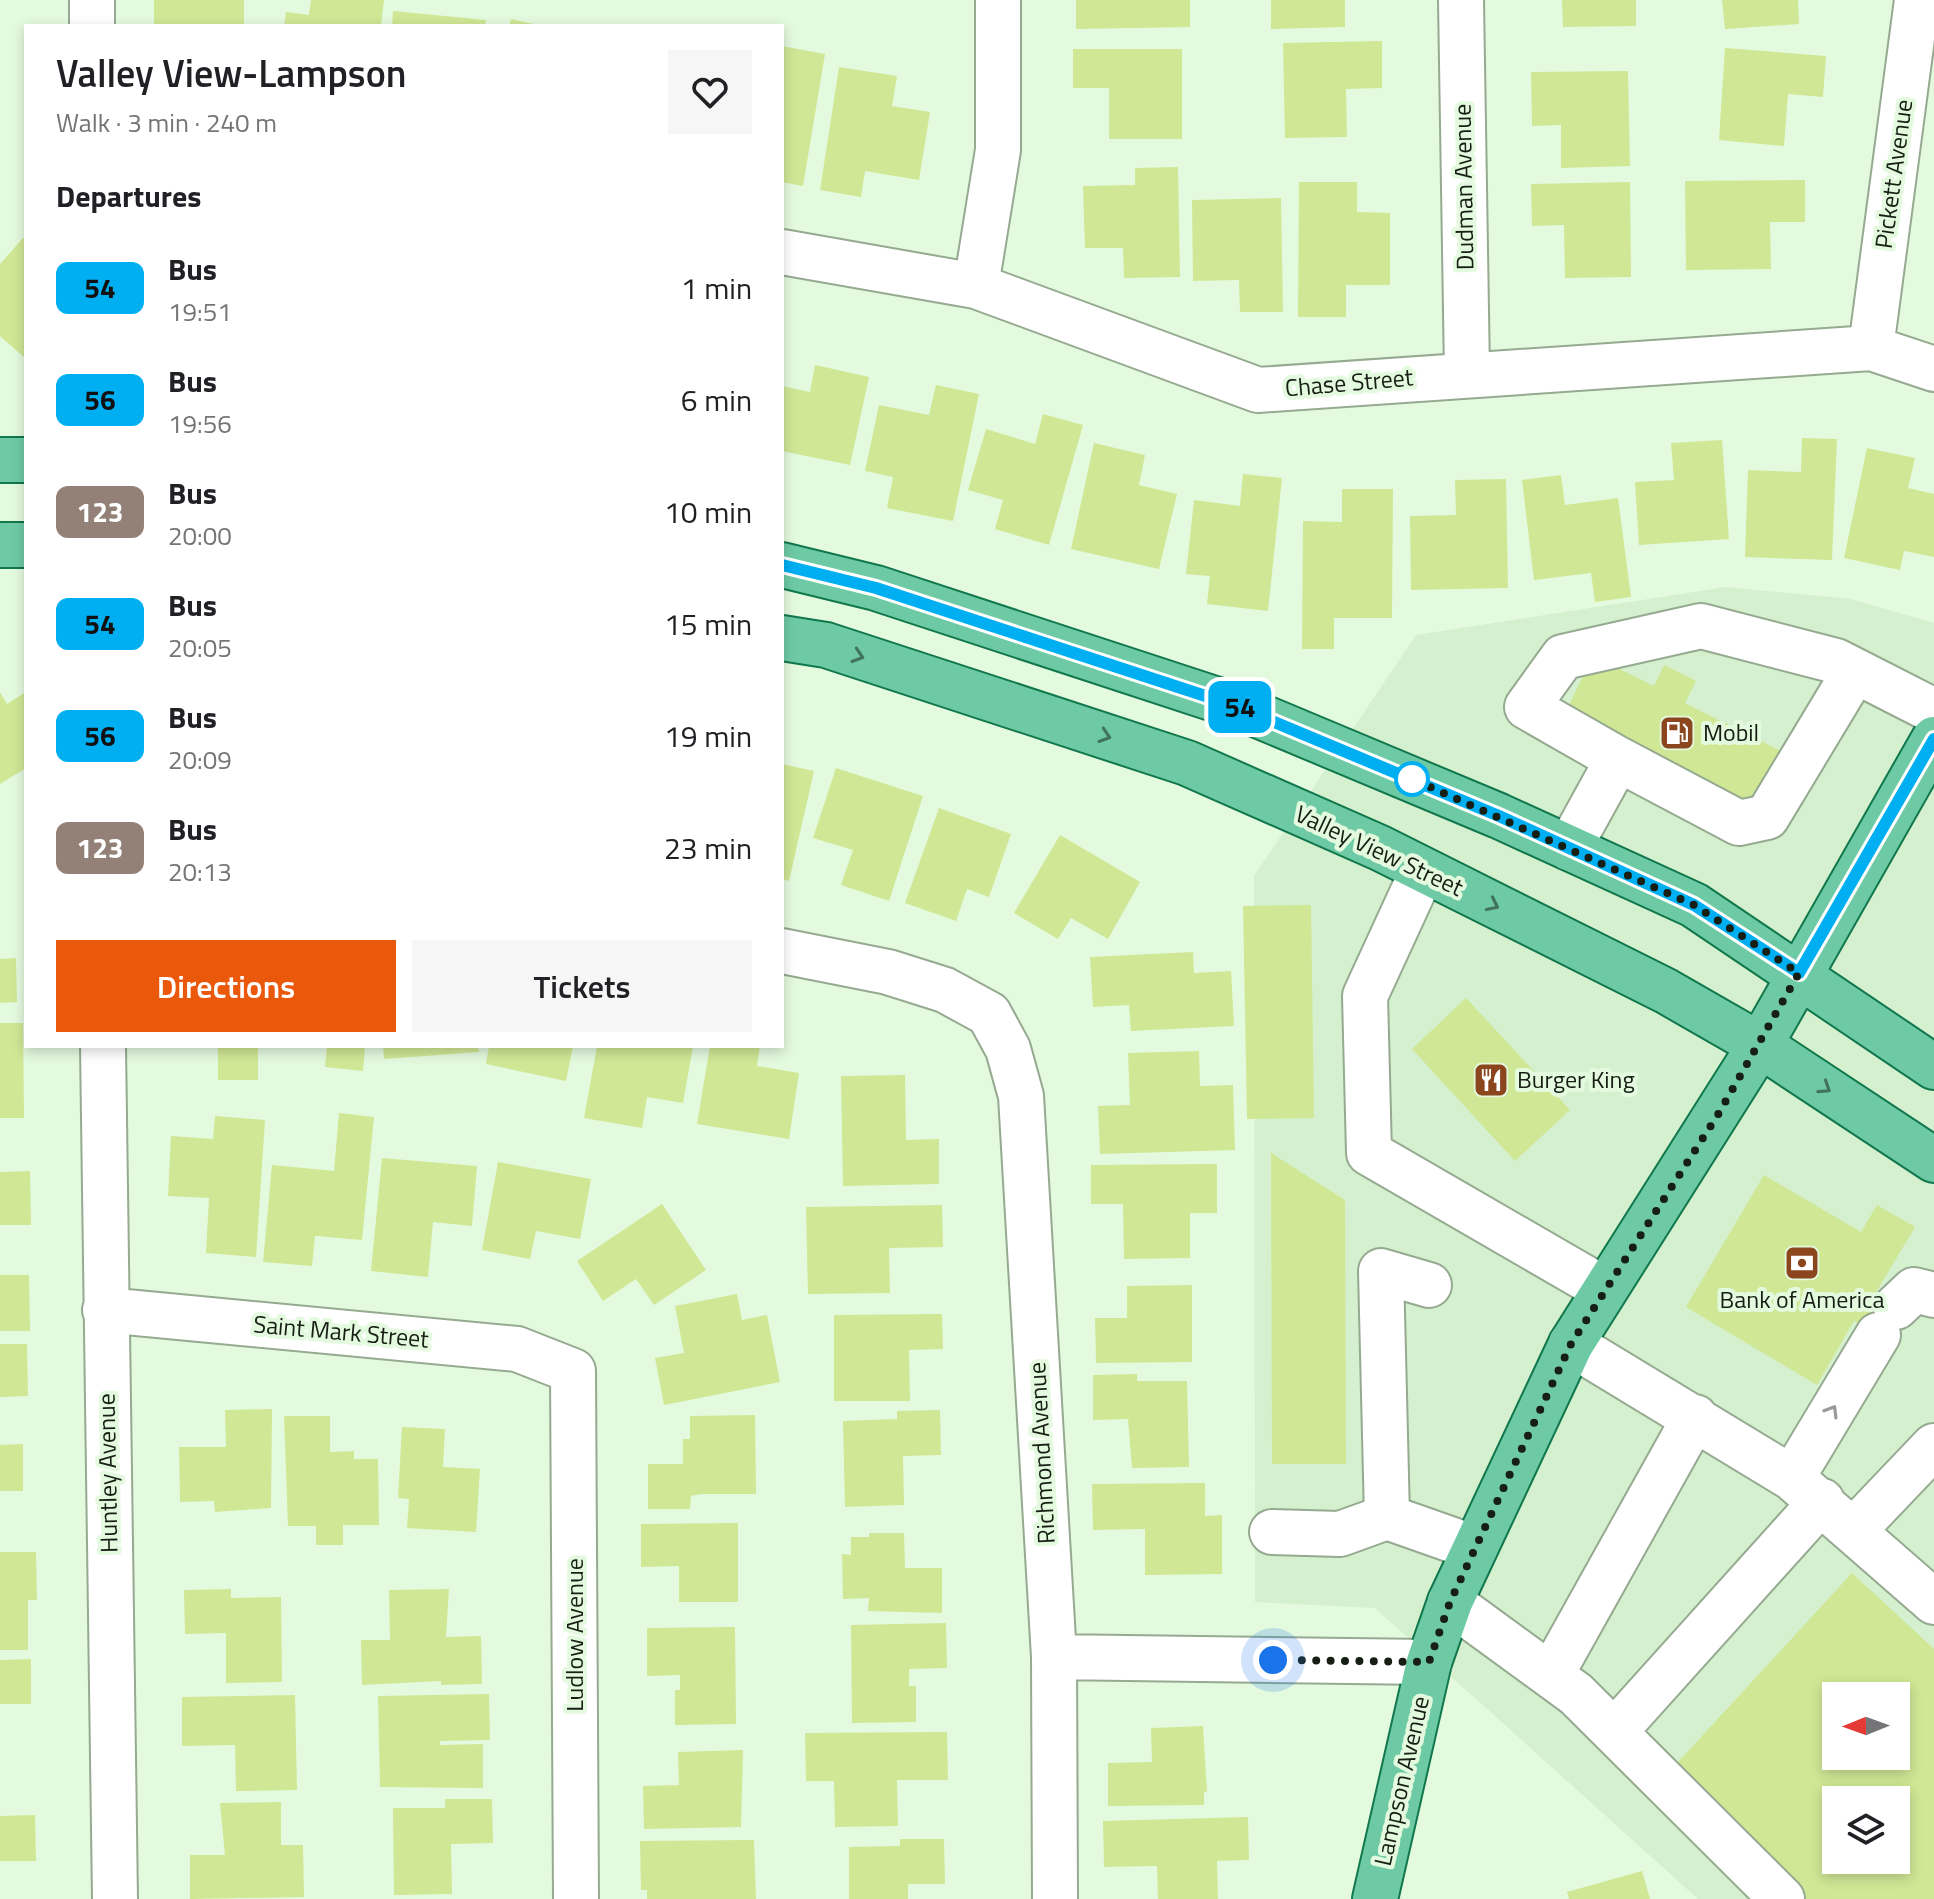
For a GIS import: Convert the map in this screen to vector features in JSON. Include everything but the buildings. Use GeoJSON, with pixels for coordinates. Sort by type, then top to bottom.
{"type":"FeatureCollection","features":[{"type":"Feature","properties":{"kind":"main road"},"geometry":{"type":"LineString","coordinates":[[0,460],[24,460]]}},
{"type":"Feature","properties":{"kind":"main road"},"geometry":{"type":"LineString","coordinates":[[0,545],[24,545]]}},
{"type":"Feature","properties":{"kind":"main road"},"geometry":{"type":"LineString","coordinates":[[784,565],[876,588],[1236,706],[1569,848],[1694,905],[1934,1067]]}},
{"type":"Feature","properties":{"kind":"main road","name":"Valley View Street"},"geometry":{"type":"LineString","coordinates":[[784,638],[826,645],[1187,763],[1423,870],[1666,991],[1760,1045],[1934,1160]]}},
{"type":"Feature","properties":{"kind":"main road","name":"Lampson Avenue"},"geometry":{"type":"LineString","coordinates":[[1375,1899],[1429,1662],[1450,1602],[1571,1344],[1760,1045],[1934,739]]}},
{"type":"Feature","properties":{"kind":"street"},"geometry":{"type":"LineString","coordinates":[[92,0],[92,24]]}},
{"type":"Feature","properties":{"kind":"street"},"geometry":{"type":"LineString","coordinates":[[976,286],[998,150],[998,0]]}},
{"type":"Feature","properties":{"kind":"street","name":"Dudman Avenue"},"geometry":{"type":"LineString","coordinates":[[1461,0],[1467,373]]}},
{"type":"Feature","properties":{"kind":"street","name":"Pickett Avenue"},"geometry":{"type":"LineString","coordinates":[[1871,348],[1917,0]]}},
{"type":"Feature","properties":{"kind":"street","name":"Chase Street"},"geometry":{"type":"LineString","coordinates":[[784,252],[976,286],[1258,390],[1467,373],[1871,348],[1934,369]]}},
{"type":"Feature","properties":{"kind":"street"},"geometry":{"type":"LineString","coordinates":[[1855,671],[1767,817],[1739,823],[1527,707],[1563,657],[1701,626],[1836,661],[1934,711]]}},
{"type":"Feature","properties":{"kind":"street"},"geometry":{"type":"LineString","coordinates":[[1569,848],[1618,759]]}},
{"type":"Feature","properties":{"kind":"street"},"geometry":{"type":"LineString","coordinates":[[1423,870],[1365,996],[1369,1153],[1604,1289]]}},
{"type":"Feature","properties":{"kind":"street","name":"Richmond Avenue"},"geometry":{"type":"LineString","coordinates":[[784,951],[888,972],[945,990],[989,1014],[1008,1049],[1021,1096],[1054,1657],[1055,1899]]}},
{"type":"Feature","properties":{"kind":"street","name":"Huntley Avenue"},"geometry":{"type":"LineString","coordinates":[[103,1048],[115,1899]]}},
{"type":"Feature","properties":{"kind":"street"},"geometry":{"type":"LineString","coordinates":[[1387,1517],[1381,1271],[1429,1285]]}},
{"type":"Feature","properties":{"kind":"street","name":"Saint Mark Street"},"geometry":{"type":"LineString","coordinates":[[105,1310],[517,1349],[573,1371]]}},
{"type":"Feature","properties":{"kind":"street"},"geometry":{"type":"LineString","coordinates":[[1615,1731],[1807,1490],[1903,1312]]}},
{"type":"Feature","properties":{"kind":"street"},"geometry":{"type":"LineString","coordinates":[[1571,1344],[1695,1417],[1807,1490],[1934,1602]]}},
{"type":"Feature","properties":{"kind":"street","name":"Ludlow Avenue"},"geometry":{"type":"LineString","coordinates":[[573,1371],[576,1899]]}},
{"type":"Feature","properties":{"kind":"street"},"geometry":{"type":"LineString","coordinates":[[1551,1675],[1695,1417]]}},
{"type":"Feature","properties":{"kind":"street"},"geometry":{"type":"LineString","coordinates":[[1854,1530],[1934,1446]]}},
{"type":"Feature","properties":{"kind":"street"},"geometry":{"type":"LineString","coordinates":[[1272,1532],[1340,1534],[1387,1517],[1475,1548]]}},
{"type":"Feature","properties":{"kind":"street"},"geometry":{"type":"LineString","coordinates":[[1450,1602],[1576,1694],[1782,1899]]}},
{"type":"Feature","properties":{"kind":"street"},"geometry":{"type":"LineString","coordinates":[[1054,1657],[1429,1662]]}},
{"type":"Feature","properties":{"kind":"shaded area"},"geometry":{"type":"Polygon","coordinates":[[[1726,587],[1850,599],[1934,623],[1934,1899],[1698,1899],[1375,1608],[1255,1602],[1254,876],[1416,635],[1726,587]]]}},
{"type":"Feature","properties":{"kind":"bus line","name":"54"},"geometry":{"type":"LineString","coordinates":[[784,565],[876,588],[1236,706],[1499,816],[1694,905],[1799,973],[1934,739]]}},
{"type":"Feature","properties":{"kind":"place","name":"Mobil"},"geometry":{"type":"Point","coordinates":[1677,733]}},
{"type":"Feature","properties":{"kind":"place","name":"Burger King"},"geometry":{"type":"Point","coordinates":[1491,1080]}},
{"type":"Feature","properties":{"kind":"place","name":"Bank of America"},"geometry":{"type":"Point","coordinates":[1802,1263]}},
{"type":"Feature","properties":{"kind":"route"},"geometry":{"type":"LineString","coordinates":[[1273,1660],[1429,1662],[1450,1602],[1571,1344],[1719,1113],[1799,973],[1694,905],[1412,779]]}}]}
